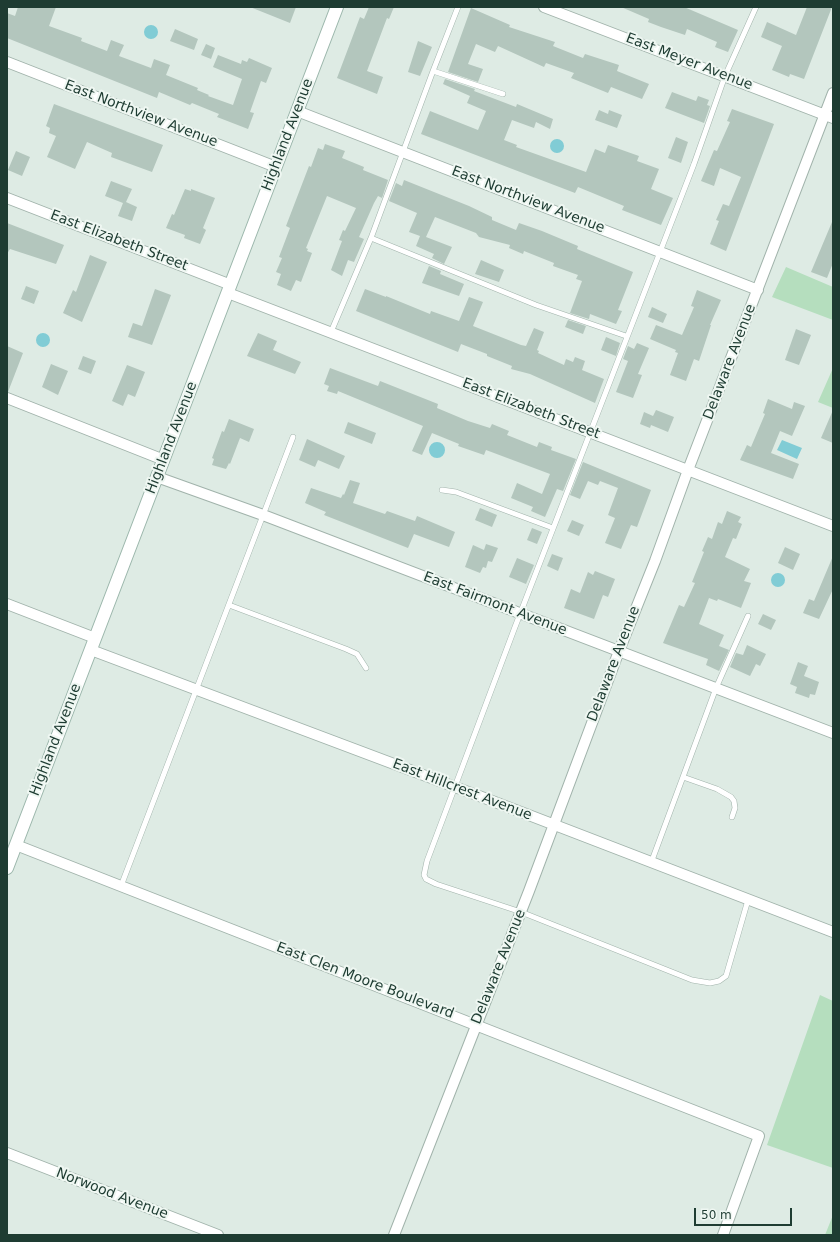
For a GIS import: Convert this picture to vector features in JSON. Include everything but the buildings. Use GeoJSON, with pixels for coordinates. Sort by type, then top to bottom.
{"type":"FeatureCollection","features":[{"type":"Feature","properties":{"kind":"main road","name":"Highland Avenue"},"geometry":{"type":"LineString","coordinates":[[7,868],[337,7]]}},
{"type":"Feature","properties":{"kind":"street","name":"East Meyer Avenue"},"geometry":{"type":"LineString","coordinates":[[544,7],[829,116]]}},
{"type":"Feature","properties":{"kind":"street","name":"East Northview Avenue"},"geometry":{"type":"LineString","coordinates":[[7,62],[276,167]]}},
{"type":"Feature","properties":{"kind":"street","name":"Delaware Avenue"},"geometry":{"type":"LineString","coordinates":[[394,1235],[521,912],[619,651],[655,561],[688,470],[758,290],[829,116],[833,93]]}},
{"type":"Feature","properties":{"kind":"street","name":"East Northview Avenue"},"geometry":{"type":"LineString","coordinates":[[297,111],[758,290]]}},
{"type":"Feature","properties":{"kind":"street","name":"East Elizabeth Street"},"geometry":{"type":"LineString","coordinates":[[7,198],[331,332],[833,526]]}},
{"type":"Feature","properties":{"kind":"street"},"geometry":{"type":"LineString","coordinates":[[7,398],[164,460]]}},
{"type":"Feature","properties":{"kind":"street","name":"East Fairmont Avenue"},"geometry":{"type":"LineString","coordinates":[[157,478],[263,515],[833,734]]}},
{"type":"Feature","properties":{"kind":"street"},"geometry":{"type":"LineString","coordinates":[[7,604],[95,638]]}},
{"type":"Feature","properties":{"kind":"street","name":"East Hillcrest Avenue"},"geometry":{"type":"LineString","coordinates":[[90,650],[456,787],[833,932]]}},
{"type":"Feature","properties":{"kind":"street","name":"East Clen Moore Boulevard"},"geometry":{"type":"LineString","coordinates":[[16,845],[759,1136],[723,1235]]}},
{"type":"Feature","properties":{"kind":"street","name":"Norwood Avenue"},"geometry":{"type":"LineString","coordinates":[[7,1153],[218,1235]]}},
{"type":"Feature","properties":{"kind":"lane"},"geometry":{"type":"LineString","coordinates":[[331,332],[371,238],[432,71],[458,7]]}},
{"type":"Feature","properties":{"kind":"lane"},"geometry":{"type":"LineString","coordinates":[[748,900],[726,976],[719,981],[710,983],[692,980],[521,912],[436,884],[426,879],[424,875],[427,861],[626,336],[660,251],[726,76],[756,7]]}},
{"type":"Feature","properties":{"kind":"lane"},"geometry":{"type":"LineString","coordinates":[[432,71],[503,94]]}},
{"type":"Feature","properties":{"kind":"lane"},"geometry":{"type":"LineString","coordinates":[[371,238],[536,305],[626,336]]}},
{"type":"Feature","properties":{"kind":"lane"},"geometry":{"type":"LineString","coordinates":[[121,886],[293,437]]}},
{"type":"Feature","properties":{"kind":"lane"},"geometry":{"type":"LineString","coordinates":[[442,490],[456,492],[553,528]]}},
{"type":"Feature","properties":{"kind":"lane"},"geometry":{"type":"LineString","coordinates":[[229,605],[357,654],[366,668]]}},
{"type":"Feature","properties":{"kind":"lane"},"geometry":{"type":"LineString","coordinates":[[651,863],[716,688],[748,616]]}},
{"type":"Feature","properties":{"kind":"lane"},"geometry":{"type":"LineString","coordinates":[[683,777],[717,789],[731,797],[734,801],[735,808],[732,817]]}},
{"type":"Feature","properties":{"kind":"green space"},"geometry":{"type":"Polygon","coordinates":[[[786,267],[833,287],[833,320],[772,297],[786,267]]]}},
{"type":"Feature","properties":{"kind":"green space"},"geometry":{"type":"Polygon","coordinates":[[[833,368],[833,408],[818,402],[833,368]]]}},
{"type":"Feature","properties":{"kind":"green space"},"geometry":{"type":"Polygon","coordinates":[[[820,995],[833,1001],[833,1168],[767,1145],[820,995]]]}},
{"type":"Feature","properties":{"kind":"green space"},"geometry":{"type":"Polygon","coordinates":[[[833,1215],[833,1235],[825,1235],[833,1215]]]}},
{"type":"Feature","properties":{"kind":"water"},"geometry":{"type":"Polygon","coordinates":[[[148,25],[154,25],[158,29],[158,35],[154,39],[148,39],[144,35],[144,29],[148,25]]]}},
{"type":"Feature","properties":{"kind":"water"},"geometry":{"type":"Polygon","coordinates":[[[554,139],[560,139],[564,143],[564,149],[560,153],[554,153],[550,149],[550,143],[554,139]]]}},
{"type":"Feature","properties":{"kind":"water"},"geometry":{"type":"Polygon","coordinates":[[[40,333],[46,333],[50,337],[50,343],[46,347],[40,347],[36,343],[36,337],[40,333]]]}},
{"type":"Feature","properties":{"kind":"water"},"geometry":{"type":"Polygon","coordinates":[[[782,440],[802,448],[797,459],[777,450],[782,440]]]}},
{"type":"Feature","properties":{"kind":"water"},"geometry":{"type":"Polygon","coordinates":[[[437,442],[444,447],[445,450],[440,457],[437,458],[430,453],[429,450],[434,443],[437,442]]]}},
{"type":"Feature","properties":{"kind":"water"},"geometry":{"type":"Polygon","coordinates":[[[775,573],[781,573],[785,577],[785,583],[781,587],[775,587],[771,583],[771,577],[775,573]]]}}]}
